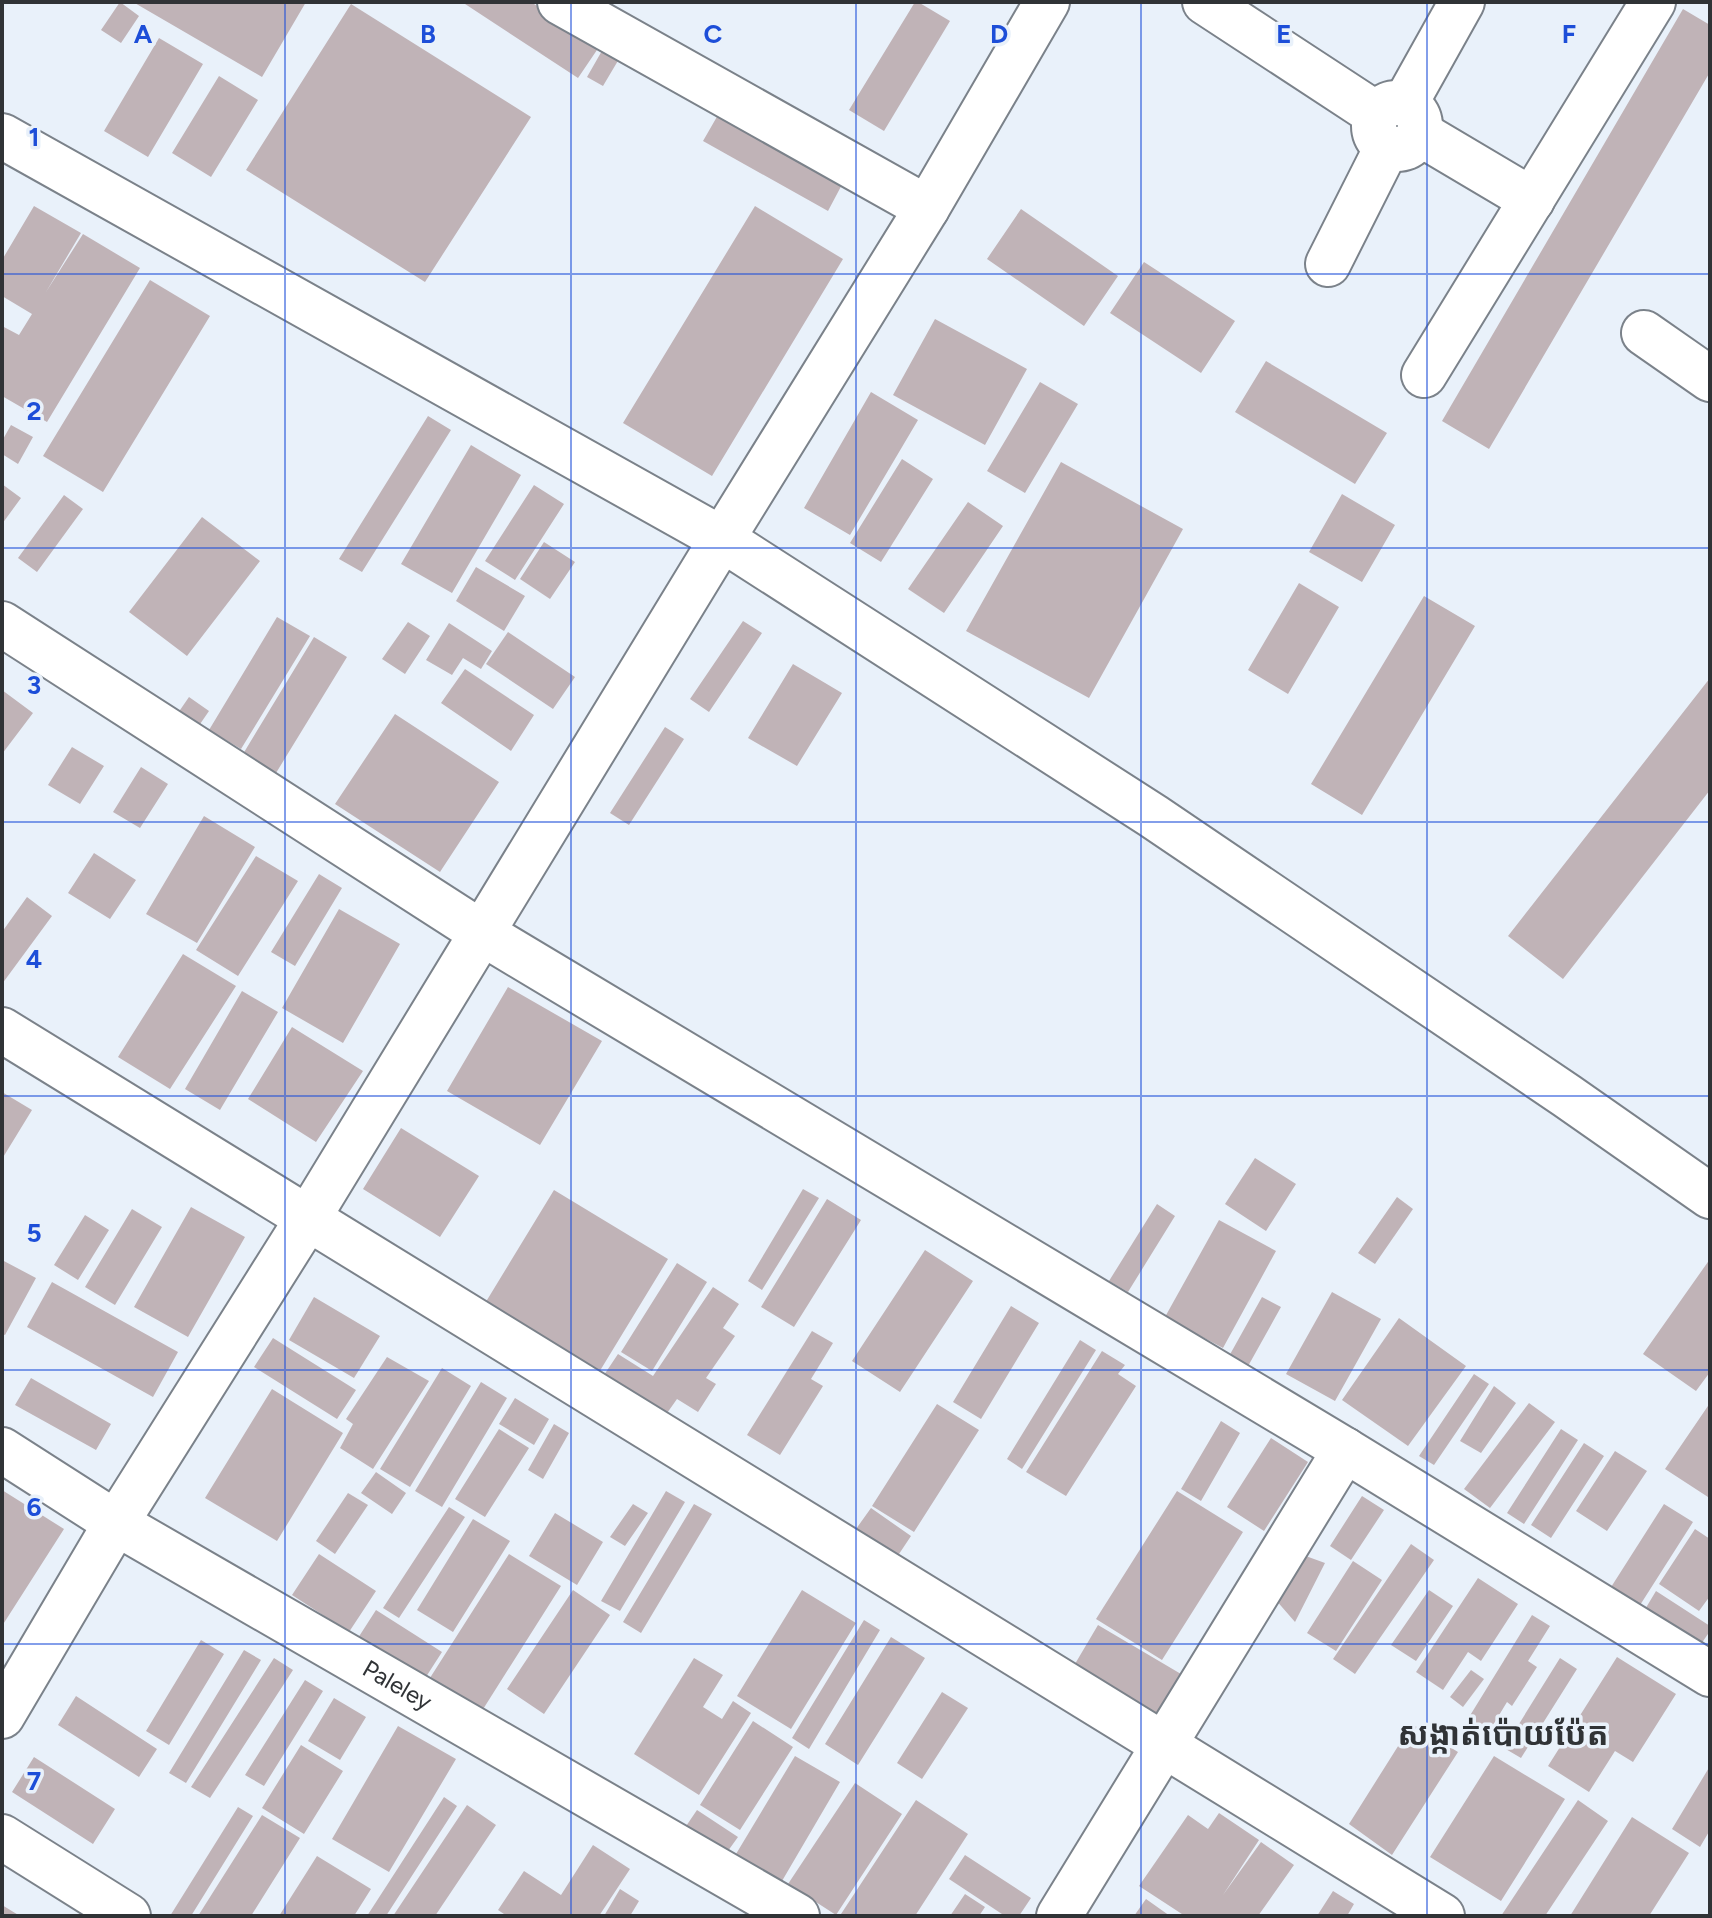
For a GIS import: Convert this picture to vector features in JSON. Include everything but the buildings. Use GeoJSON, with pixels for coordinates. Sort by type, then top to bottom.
{"type":"FeatureCollection","features":[{"type":"Feature","properties":{"kind":"street"},"geometry":{"type":"LineString","coordinates":[[560,2],[927,208]]}},
{"type":"Feature","properties":{"kind":"street"},"geometry":{"type":"LineString","coordinates":[[2,1716],[116,1523],[308,1218],[927,208],[1047,2]]}},
{"type":"Feature","properties":{"kind":"street"},"geometry":{"type":"LineString","coordinates":[[1205,2],[1397,124],[1532,200]]}},
{"type":"Feature","properties":{"kind":"street"},"geometry":{"type":"LineString","coordinates":[[1328,264],[1462,2]]}},
{"type":"Feature","properties":{"kind":"street"},"geometry":{"type":"LineString","coordinates":[[1424,375],[1653,2]]}},
{"type":"Feature","properties":{"kind":"street"},"geometry":{"type":"LineString","coordinates":[[2,136],[722,539],[1153,816],[1710,1196]]}},
{"type":"Feature","properties":{"kind":"street"},"geometry":{"type":"LineString","coordinates":[[1644,333],[1710,379]]}},
{"type":"Feature","properties":{"kind":"street"},"geometry":{"type":"LineString","coordinates":[[2,624],[482,933],[1345,1450],[1710,1674]]}},
{"type":"Feature","properties":{"kind":"street"},"geometry":{"type":"LineString","coordinates":[[2,1030],[1442,1916]]}},
{"type":"Feature","properties":{"kind":"street","name":"Paleley"},"geometry":{"type":"LineString","coordinates":[[2,1450],[116,1523],[797,1916]]}},
{"type":"Feature","properties":{"kind":"street"},"geometry":{"type":"LineString","coordinates":[[1059,1916],[1345,1450]]}},
{"type":"Feature","properties":{"kind":"street"},"geometry":{"type":"LineString","coordinates":[[2,1837],[128,1916]]}},
{"type":"Feature","properties":{"kind":"district","name":"សង្កាត់ប៉ោយប៉ែត"},"geometry":{"type":"Point","coordinates":[1503,1734]}}]}
